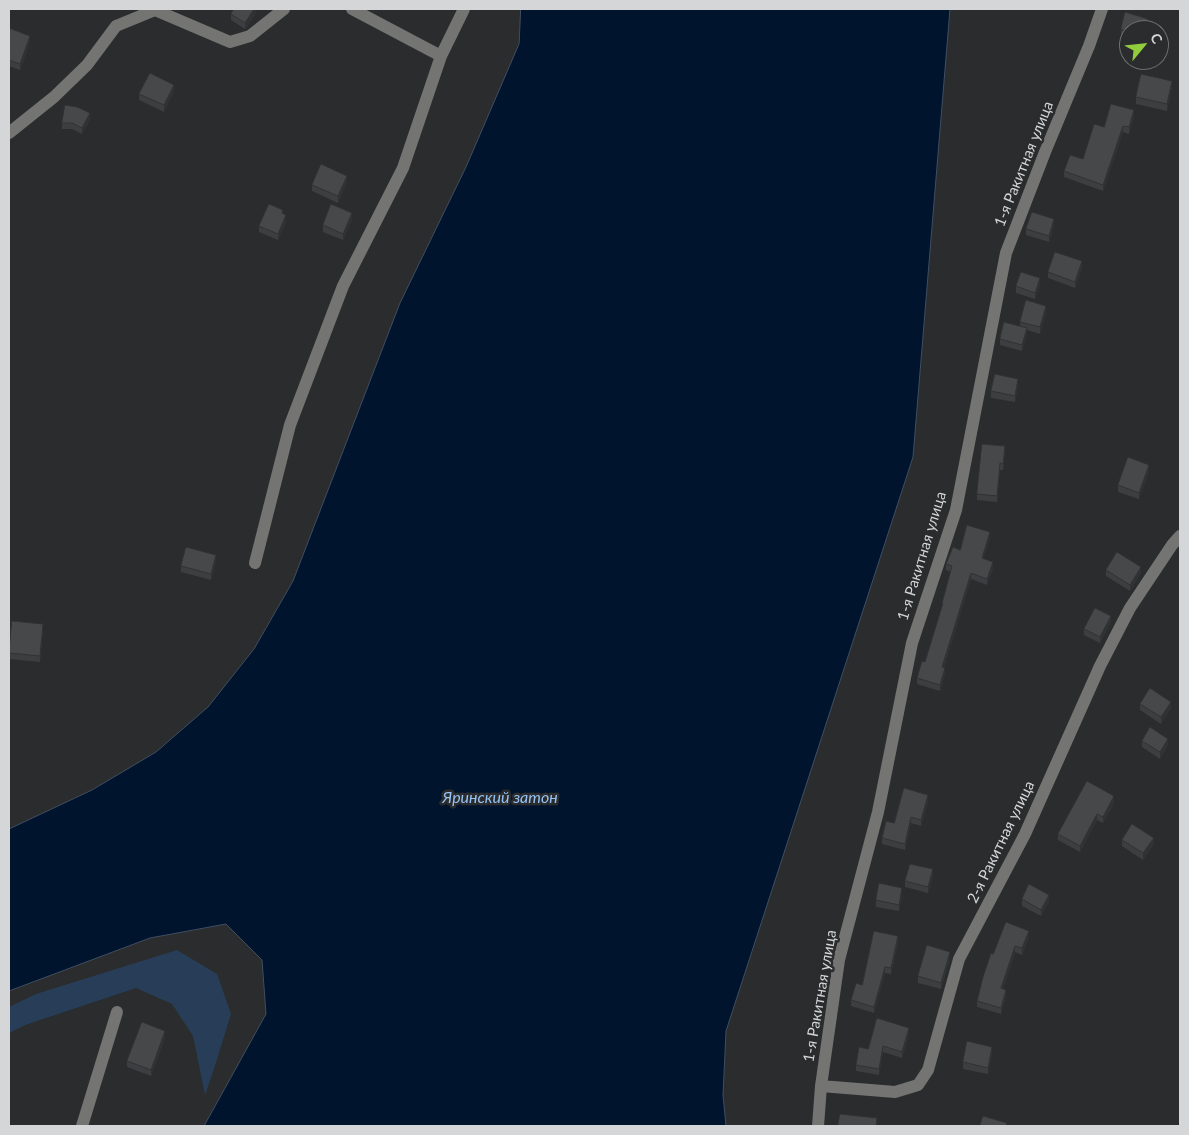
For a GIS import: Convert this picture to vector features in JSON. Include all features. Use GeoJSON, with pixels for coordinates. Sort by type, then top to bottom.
{"type":"FeatureCollection","features":[{"type":"Feature","properties":{"kind":"street"},"geometry":{"type":"LineString","coordinates":[[9,132],[54,97],[87,65],[116,26],[155,10],[230,42],[250,36],[284,9]]}},
{"type":"Feature","properties":{"kind":"street"},"geometry":{"type":"LineString","coordinates":[[352,9],[441,56]]}},
{"type":"Feature","properties":{"kind":"street"},"geometry":{"type":"LineString","coordinates":[[255,563],[290,424],[343,286],[403,168],[441,56],[464,9]]}},
{"type":"Feature","properties":{"kind":"street","name":"1-я Ракитная улица"},"geometry":{"type":"LineString","coordinates":[[818,1126],[821,1086],[840,960],[878,812],[912,642],[956,510],[1006,252],[1089,46],[1102,9]]}},
{"type":"Feature","properties":{"kind":"street","name":"2-я Ракитная улица"},"geometry":{"type":"LineString","coordinates":[[821,1086],[895,1092],[918,1085],[928,1070],[960,959],[1025,834],[1100,666],[1130,608],[1180,536]]}},
{"type":"Feature","properties":{"kind":"street"},"geometry":{"type":"LineString","coordinates":[[82,1126],[117,1012]]}},
{"type":"Feature","properties":{"kind":"shaded area"},"geometry":{"type":"Polygon","coordinates":[[[177,950],[217,974],[231,1014],[205,1095],[193,1036],[172,1004],[136,988],[25,1025],[9,1033],[9,1007],[36,994],[177,950]]]}},
{"type":"Feature","properties":{"kind":"water","name":"Яринский затон"},"geometry":{"type":"Polygon","coordinates":[[[521,9],[950,9],[913,457],[726,1031],[723,1095],[726,1126],[204,1126],[266,1014],[262,960],[226,924],[150,938],[9,991],[9,829],[92,790],[156,752],[208,707],[254,649],[293,581],[400,303],[466,167],[519,44],[521,9]]]}},
{"type":"Feature","properties":{"kind":"building"},"geometry":{"type":"Polygon","coordinates":[[[234,9],[254,9],[245,23],[231,14],[234,9]]]}},
{"type":"Feature","properties":{"kind":"building"},"geometry":{"type":"Polygon","coordinates":[[[1125,12],[1148,19],[1148,20],[1123,20],[1125,12]]]}},
{"type":"Feature","properties":{"kind":"building"},"geometry":{"type":"Polygon","coordinates":[[[9,28],[30,36],[20,64],[9,60],[9,28]]]}},
{"type":"Feature","properties":{"kind":"building"},"geometry":{"type":"Polygon","coordinates":[[[150,73],[174,85],[164,105],[139,94],[150,73]]]}},
{"type":"Feature","properties":{"kind":"building"},"geometry":{"type":"Polygon","coordinates":[[[1141,74],[1172,81],[1167,104],[1136,97],[1141,74]]]}},
{"type":"Feature","properties":{"kind":"building"},"geometry":{"type":"Polygon","coordinates":[[[1111,104],[1134,110],[1129,127],[1123,126],[1103,185],[1064,171],[1070,155],[1083,159],[1094,124],[1104,127],[1111,104]]]}},
{"type":"Feature","properties":{"kind":"building"},"geometry":{"type":"Polygon","coordinates":[[[65,105],[77,107],[90,113],[82,128],[72,123],[62,123],[65,105]]]}},
{"type":"Feature","properties":{"kind":"building"},"geometry":{"type":"Polygon","coordinates":[[[321,164],[347,176],[338,196],[312,185],[321,164]]]}},
{"type":"Feature","properties":{"kind":"building"},"geometry":{"type":"Polygon","coordinates":[[[269,204],[283,210],[282,213],[286,215],[278,234],[259,226],[269,204]]]}},
{"type":"Feature","properties":{"kind":"building"},"geometry":{"type":"Polygon","coordinates":[[[331,204],[352,213],[343,234],[323,225],[331,204]]]}},
{"type":"Feature","properties":{"kind":"building"},"geometry":{"type":"Polygon","coordinates":[[[1032,212],[1054,219],[1049,236],[1026,229],[1032,212]]]}},
{"type":"Feature","properties":{"kind":"building"},"geometry":{"type":"Polygon","coordinates":[[[1055,252],[1082,261],[1075,282],[1048,272],[1055,252]]]}},
{"type":"Feature","properties":{"kind":"building"},"geometry":{"type":"Polygon","coordinates":[[[1021,272],[1040,278],[1035,293],[1016,286],[1021,272]]]}},
{"type":"Feature","properties":{"kind":"building"},"geometry":{"type":"Polygon","coordinates":[[[1026,300],[1046,306],[1040,327],[1020,322],[1026,300]]]}},
{"type":"Feature","properties":{"kind":"building"},"geometry":{"type":"Polygon","coordinates":[[[1004,322],[1027,328],[1022,345],[1000,339],[1004,322]]]}},
{"type":"Feature","properties":{"kind":"building"},"geometry":{"type":"Polygon","coordinates":[[[995,374],[1018,379],[1015,396],[991,391],[995,374]]]}},
{"type":"Feature","properties":{"kind":"building"},"geometry":{"type":"Polygon","coordinates":[[[982,444],[1005,446],[1003,464],[1000,463],[997,496],[977,494],[982,444]]]}},
{"type":"Feature","properties":{"kind":"building"},"geometry":{"type":"Polygon","coordinates":[[[1128,457],[1149,465],[1139,493],[1118,485],[1128,457]]]}},
{"type":"Feature","properties":{"kind":"building"},"geometry":{"type":"Polygon","coordinates":[[[967,525],[990,532],[982,558],[993,562],[987,579],[971,573],[942,667],[945,668],[940,685],[917,678],[922,661],[925,662],[943,603],[952,566],[946,564],[953,547],[960,550],[967,525]]]}},
{"type":"Feature","properties":{"kind":"building"},"geometry":{"type":"Polygon","coordinates":[[[186,547],[216,555],[211,574],[181,566],[186,547]]]}},
{"type":"Feature","properties":{"kind":"building"},"geometry":{"type":"Polygon","coordinates":[[[1117,552],[1141,567],[1130,585],[1106,570],[1117,552]]]}},
{"type":"Feature","properties":{"kind":"building"},"geometry":{"type":"Polygon","coordinates":[[[1095,608],[1111,616],[1100,637],[1084,629],[1095,608]]]}},
{"type":"Feature","properties":{"kind":"building"},"geometry":{"type":"Polygon","coordinates":[[[12,621],[43,624],[40,656],[9,653],[12,621]]]}},
{"type":"Feature","properties":{"kind":"building"},"geometry":{"type":"Polygon","coordinates":[[[1150,688],[1171,702],[1161,717],[1140,704],[1150,688]]]}},
{"type":"Feature","properties":{"kind":"building"},"geometry":{"type":"Polygon","coordinates":[[[1150,727],[1168,739],[1160,752],[1142,741],[1150,727]]]}},
{"type":"Feature","properties":{"kind":"building"},"geometry":{"type":"Polygon","coordinates":[[[1087,781],[1114,796],[1103,817],[1097,814],[1080,846],[1058,834],[1087,781]]]}},
{"type":"Feature","properties":{"kind":"building"},"geometry":{"type":"Polygon","coordinates":[[[904,788],[928,795],[921,820],[911,817],[905,844],[882,838],[886,821],[894,823],[904,788]]]}},
{"type":"Feature","properties":{"kind":"building"},"geometry":{"type":"Polygon","coordinates":[[[1132,824],[1154,838],[1143,853],[1122,840],[1132,824]]]}},
{"type":"Feature","properties":{"kind":"building"},"geometry":{"type":"Polygon","coordinates":[[[910,864],[933,869],[928,887],[905,881],[910,864]]]}},
{"type":"Feature","properties":{"kind":"building"},"geometry":{"type":"Polygon","coordinates":[[[879,883],[902,888],[899,905],[876,900],[879,883]]]}},
{"type":"Feature","properties":{"kind":"building"},"geometry":{"type":"Polygon","coordinates":[[[1029,884],[1049,895],[1041,910],[1022,899],[1029,884]]]}},
{"type":"Feature","properties":{"kind":"building"},"geometry":{"type":"Polygon","coordinates":[[[1006,922],[1029,931],[1022,948],[1015,946],[1001,988],[1006,990],[1001,1008],[977,1001],[991,953],[993,954],[1006,922]]]}},
{"type":"Feature","properties":{"kind":"building"},"geometry":{"type":"Polygon","coordinates":[[[874,931],[898,936],[891,968],[885,967],[874,1007],[851,1000],[856,983],[862,985],[874,931]]]}},
{"type":"Feature","properties":{"kind":"building"},"geometry":{"type":"Polygon","coordinates":[[[927,945],[950,952],[941,983],[918,976],[927,945]]]}},
{"type":"Feature","properties":{"kind":"building"},"geometry":{"type":"Polygon","coordinates":[[[877,1018],[909,1028],[902,1052],[883,1046],[879,1069],[856,1065],[859,1047],[868,1049],[877,1018]]]}},
{"type":"Feature","properties":{"kind":"building"},"geometry":{"type":"Polygon","coordinates":[[[142,1022],[165,1031],[151,1070],[127,1061],[142,1022]]]}},
{"type":"Feature","properties":{"kind":"building"},"geometry":{"type":"Polygon","coordinates":[[[967,1041],[992,1047],[988,1068],[963,1062],[967,1041]]]}},
{"type":"Feature","properties":{"kind":"building"},"geometry":{"type":"Polygon","coordinates":[[[840,1114],[877,1118],[876,1126],[838,1126],[840,1114]]]}},
{"type":"Feature","properties":{"kind":"building"},"geometry":{"type":"Polygon","coordinates":[[[983,1116],[1007,1123],[1006,1126],[980,1126],[983,1116]]]}}]}
